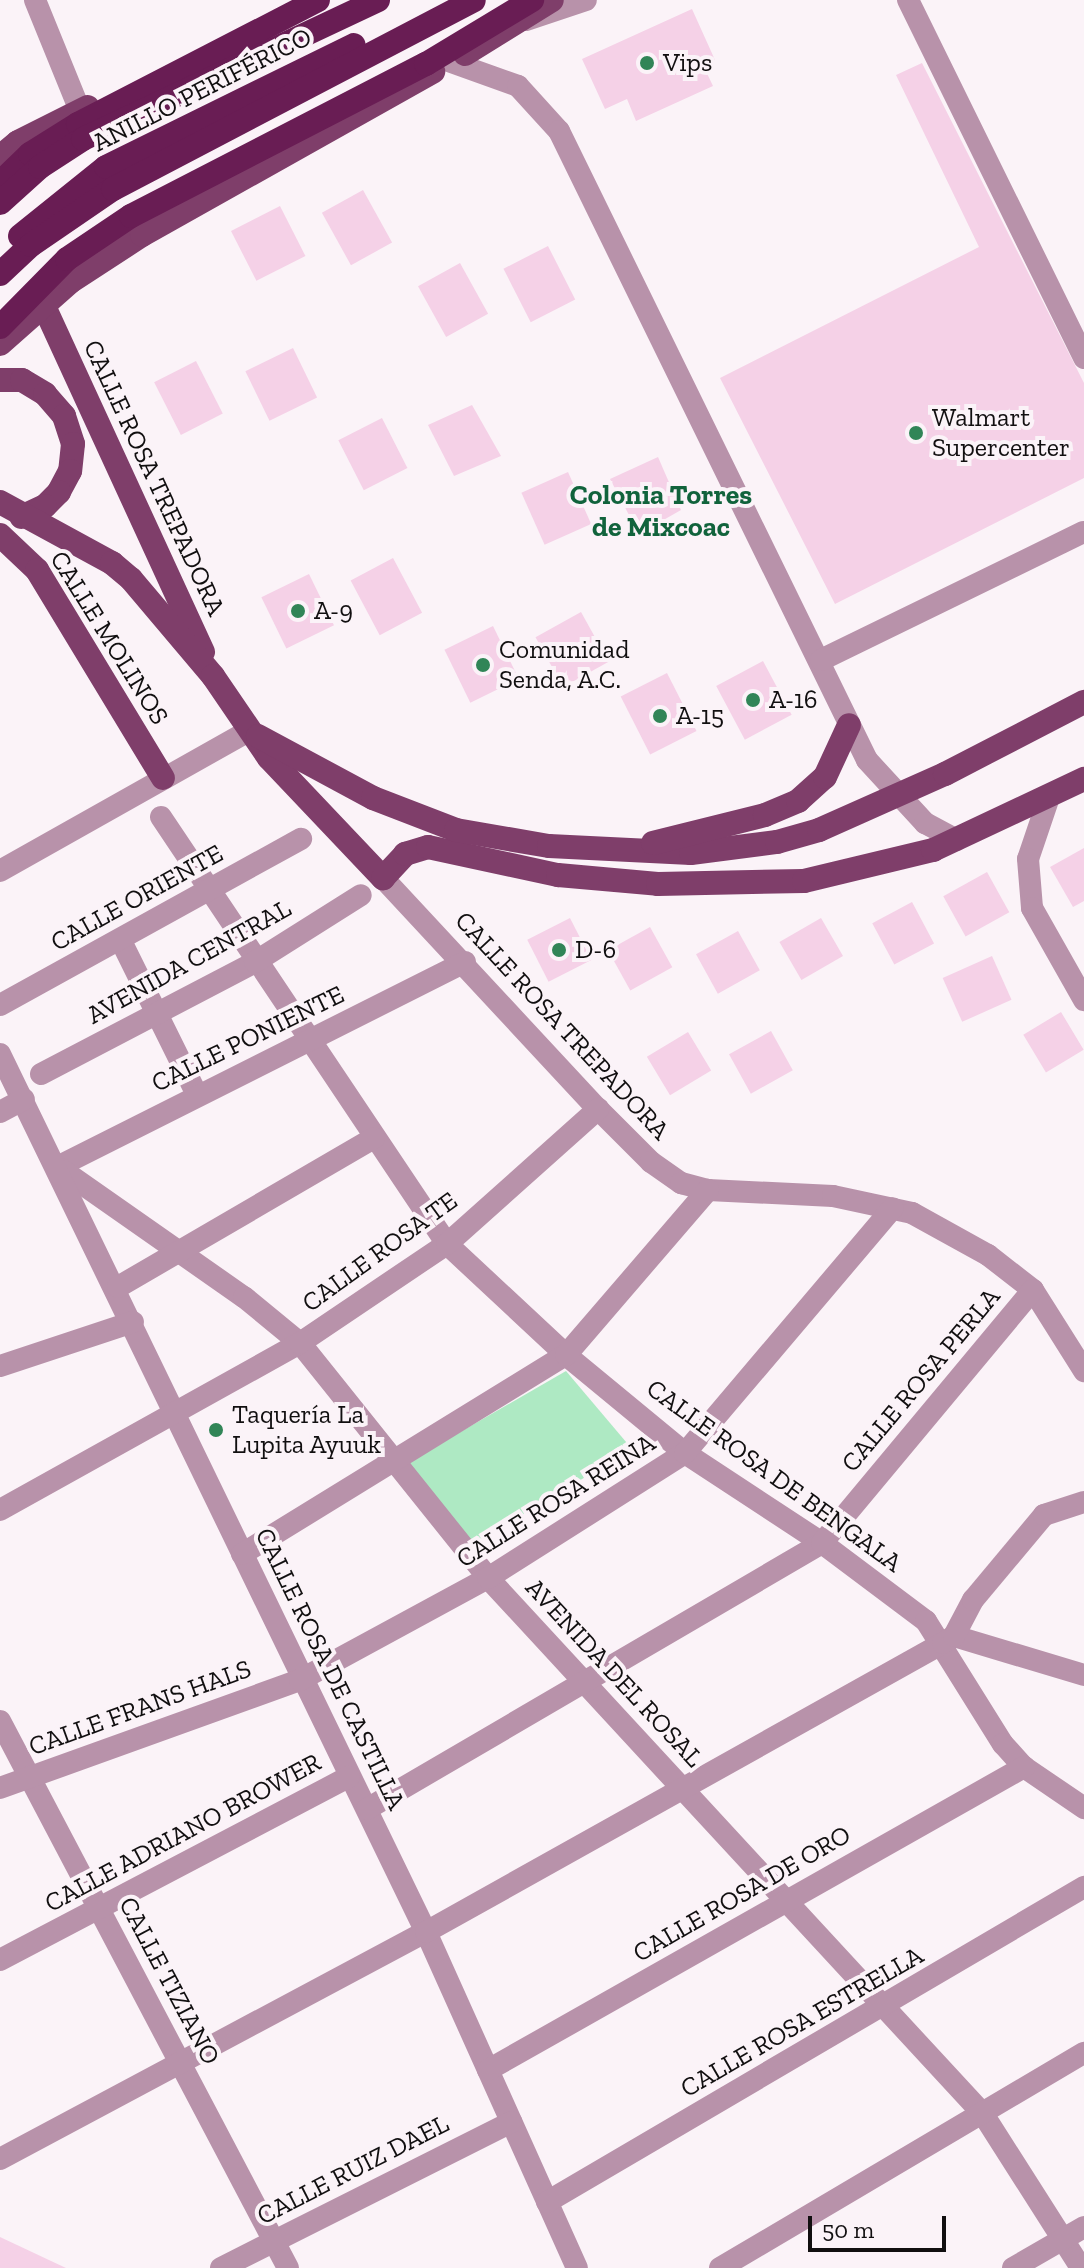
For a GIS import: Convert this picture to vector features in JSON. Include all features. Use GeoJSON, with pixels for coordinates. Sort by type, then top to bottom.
{"type":"FeatureCollection","features":[{"type":"Feature","properties":{"kind":"highway"},"geometry":{"type":"LineString","coordinates":[[0,182],[30,154],[78,124],[318,0]]}},
{"type":"Feature","properties":{"kind":"highway","name":"ANILLO PERIFÉRICO"},"geometry":{"type":"LineString","coordinates":[[0,203],[40,167],[83,139],[378,0]]}},
{"type":"Feature","properties":{"kind":"highway","name":"ANILLO PERIFÉRICO"},"geometry":{"type":"LineString","coordinates":[[0,254],[64,196],[106,167],[445,0]]}},
{"type":"Feature","properties":{"kind":"highway"},"geometry":{"type":"LineString","coordinates":[[0,274],[31,245],[113,189],[474,0]]}},
{"type":"Feature","properties":{"kind":"highway"},"geometry":{"type":"LineString","coordinates":[[0,327],[67,259],[131,216],[426,64],[532,0]]}},
{"type":"Feature","properties":{"kind":"highway"},"geometry":{"type":"LineString","coordinates":[[229,72],[260,18]]}},
{"type":"Feature","properties":{"kind":"main road"},"geometry":{"type":"LineString","coordinates":[[6,149],[297,0]]}},
{"type":"Feature","properties":{"kind":"main road"},"geometry":{"type":"LineString","coordinates":[[0,344],[43,304],[167,219],[451,62],[552,0]]}},
{"type":"Feature","properties":{"kind":"main road","name":"CALLE ROSA TREPADORA"},"geometry":{"type":"LineString","coordinates":[[43,304],[213,676]]}},
{"type":"Feature","properties":{"kind":"main road"},"geometry":{"type":"LineString","coordinates":[[0,380],[22,380],[45,394],[64,416],[73,444],[70,471],[59,492],[45,506],[21,517]]}},
{"type":"Feature","properties":{"kind":"main road","name":"CALLE MOLINOS"},"geometry":{"type":"LineString","coordinates":[[0,502],[21,517],[112,563],[213,676],[248,731]]}},
{"type":"Feature","properties":{"kind":"main road","name":"CALLE MOLINOS"},"geometry":{"type":"LineString","coordinates":[[0,535],[37,570],[163,778]]}},
{"type":"Feature","properties":{"kind":"main road"},"geometry":{"type":"LineString","coordinates":[[248,731],[373,798],[456,830],[549,846],[691,853],[777,842],[819,830],[918,787],[1084,702]]}},
{"type":"Feature","properties":{"kind":"main road"},"geometry":{"type":"LineString","coordinates":[[623,849],[765,815],[798,801],[825,777],[849,725]]}},
{"type":"Feature","properties":{"kind":"main road","name":"CALLE ROSA TREPADORA"},"geometry":{"type":"LineString","coordinates":[[248,731],[286,778],[383,878]]}},
{"type":"Feature","properties":{"kind":"main road"},"geometry":{"type":"LineString","coordinates":[[383,878],[405,854],[428,847],[503,867],[586,878],[658,884],[804,881],[957,840],[1048,800],[1084,779]]}},
{"type":"Feature","properties":{"kind":"street"},"geometry":{"type":"LineString","coordinates":[[35,0],[80,111]]}},
{"type":"Feature","properties":{"kind":"street"},"geometry":{"type":"LineString","coordinates":[[520,22],[586,0]]}},
{"type":"Feature","properties":{"kind":"street"},"geometry":{"type":"LineString","coordinates":[[908,0],[1084,358]]}},
{"type":"Feature","properties":{"kind":"street"},"geometry":{"type":"LineString","coordinates":[[451,62],[518,86],[559,131],[821,660],[867,760],[925,823],[957,840]]}},
{"type":"Feature","properties":{"kind":"street"},"geometry":{"type":"LineString","coordinates":[[821,660],[1084,532]]}},
{"type":"Feature","properties":{"kind":"street"},"geometry":{"type":"LineString","coordinates":[[0,871],[248,731]]}},
{"type":"Feature","properties":{"kind":"street"},"geometry":{"type":"LineString","coordinates":[[1048,800],[1028,859],[1032,908],[1081,991]]}},
{"type":"Feature","properties":{"kind":"street"},"geometry":{"type":"LineString","coordinates":[[161,817],[306,1041]]}},
{"type":"Feature","properties":{"kind":"street","name":"CALLE ORIENTE"},"geometry":{"type":"LineString","coordinates":[[0,1005],[301,839]]}},
{"type":"Feature","properties":{"kind":"street","name":"CALLE ROSA TREPADORA"},"geometry":{"type":"LineString","coordinates":[[383,878],[651,1162],[681,1183],[708,1190],[833,1196],[893,1208],[975,1248],[1033,1290],[1084,1371]]}},
{"type":"Feature","properties":{"kind":"street","name":"AVENIDA CENTRAL"},"geometry":{"type":"LineString","coordinates":[[41,1074],[255,962],[361,895]]}},
{"type":"Feature","properties":{"kind":"street"},"geometry":{"type":"LineString","coordinates":[[121,941],[197,1095]]}},
{"type":"Feature","properties":{"kind":"street","name":"CALLE PONIENTE"},"geometry":{"type":"LineString","coordinates":[[58,1167],[465,962]]}},
{"type":"Feature","properties":{"kind":"street","name":"CALLE ROSA DE BENGALA"},"geometry":{"type":"LineString","coordinates":[[306,1041],[447,1244],[566,1355],[685,1453],[822,1543],[948,1640],[1003,1744],[1024,1767],[1084,1808]]}},
{"type":"Feature","properties":{"kind":"street","name":"CALLE ROSA DE CASTILLA"},"geometry":{"type":"LineString","coordinates":[[0,1054],[118,1287],[300,1680],[426,1932],[577,2268]]}},
{"type":"Feature","properties":{"kind":"street"},"geometry":{"type":"LineString","coordinates":[[0,1112],[24,1099]]}},
{"type":"Feature","properties":{"kind":"street","name":"CALLE ROSA TE"},"geometry":{"type":"LineString","coordinates":[[0,1510],[177,1416],[300,1343],[447,1244],[598,1109]]}},
{"type":"Feature","properties":{"kind":"street"},"geometry":{"type":"LineString","coordinates":[[118,1287],[374,1138]]}},
{"type":"Feature","properties":{"kind":"street","name":"AVENIDA DEL ROSAL"},"geometry":{"type":"LineString","coordinates":[[58,1167],[300,1343],[488,1578],[983,2114],[1074,2233],[1081,2268]]}},
{"type":"Feature","properties":{"kind":"street"},"geometry":{"type":"LineString","coordinates":[[242,1554],[566,1355],[708,1190]]}},
{"type":"Feature","properties":{"kind":"street","name":"CALLE ROSA REINA"},"geometry":{"type":"LineString","coordinates":[[300,1680],[488,1578],[685,1453],[893,1208]]}},
{"type":"Feature","properties":{"kind":"street","name":"CALLE ROSA PERLA"},"geometry":{"type":"LineString","coordinates":[[367,1809],[822,1543],[1033,1290]]}},
{"type":"Feature","properties":{"kind":"street"},"geometry":{"type":"LineString","coordinates":[[0,1366],[133,1322]]}},
{"type":"Feature","properties":{"kind":"street"},"geometry":{"type":"LineString","coordinates":[[0,2159],[180,2060],[426,1932],[948,1640],[973,1600],[1035,1524],[1062,1505],[1084,1502]]}},
{"type":"Feature","properties":{"kind":"street"},"geometry":{"type":"LineString","coordinates":[[948,1640],[1084,1675]]}},
{"type":"Feature","properties":{"kind":"street","name":"CALLE FRANS HALS"},"geometry":{"type":"LineString","coordinates":[[0,1788],[300,1680]]}},
{"type":"Feature","properties":{"kind":"street","name":"CALLE TIZIANO"},"geometry":{"type":"LineString","coordinates":[[0,1721],[288,2268]]}},
{"type":"Feature","properties":{"kind":"street","name":"CALLE ROSA DE ORO"},"geometry":{"type":"LineString","coordinates":[[488,2070],[1024,1767]]}},
{"type":"Feature","properties":{"kind":"street","name":"CALLE ADRIANO BROWER"},"geometry":{"type":"LineString","coordinates":[[0,1960],[349,1777]]}},
{"type":"Feature","properties":{"kind":"street","name":"CALLE ROSA ESTRELLA"},"geometry":{"type":"LineString","coordinates":[[547,2202],[885,2007],[1084,1887]]}},
{"type":"Feature","properties":{"kind":"street"},"geometry":{"type":"LineString","coordinates":[[720,2268],[1084,2053]]}},
{"type":"Feature","properties":{"kind":"street","name":"CALLE RUIZ DAEL"},"geometry":{"type":"LineString","coordinates":[[221,2268],[511,2122]]}},
{"type":"Feature","properties":{"kind":"street"},"geometry":{"type":"LineString","coordinates":[[1013,2268],[1074,2233]]}},
{"type":"Feature","properties":{"kind":"green space"},"geometry":{"type":"Polygon","coordinates":[[[566,1371],[632,1449],[469,1547],[403,1465],[566,1371]]]}},
{"type":"Feature","properties":{"kind":"building","name":"Vips"},"geometry":{"type":"Polygon","coordinates":[[[692,9],[715,60],[703,65],[713,86],[636,121],[627,99],[605,109],[582,59],[692,9]]]}},
{"type":"Feature","properties":{"kind":"building","name":"Walmart Supercenter"},"geometry":{"type":"Polygon","coordinates":[[[922,63],[1084,383],[1084,478],[835,604],[720,378],[979,247],[896,75],[922,63]]]}},
{"type":"Feature","properties":{"kind":"building"},"geometry":{"type":"Polygon","coordinates":[[[363,190],[392,242],[351,265],[322,213],[363,190]]]}},
{"type":"Feature","properties":{"kind":"building"},"geometry":{"type":"Polygon","coordinates":[[[280,206],[305,256],[256,281],[231,231],[280,206]]]}},
{"type":"Feature","properties":{"kind":"building"},"geometry":{"type":"Polygon","coordinates":[[[548,246],[575,299],[531,322],[503,269],[548,246]]]}},
{"type":"Feature","properties":{"kind":"building"},"geometry":{"type":"Polygon","coordinates":[[[460,263],[488,314],[446,337],[418,286],[460,263]]]}},
{"type":"Feature","properties":{"kind":"building"},"geometry":{"type":"Polygon","coordinates":[[[293,348],[317,397],[269,421],[245,371],[293,348]]]}},
{"type":"Feature","properties":{"kind":"building"},"geometry":{"type":"Polygon","coordinates":[[[196,361],[223,414],[181,435],[154,382],[196,361]]]}},
{"type":"Feature","properties":{"kind":"building"},"geometry":{"type":"Polygon","coordinates":[[[472,405],[501,456],[454,476],[428,425],[472,405]]]}},
{"type":"Feature","properties":{"kind":"building"},"geometry":{"type":"Polygon","coordinates":[[[382,418],[407,468],[364,490],[338,440],[382,418]]]}},
{"type":"Feature","properties":{"kind":"building"},"geometry":{"type":"Polygon","coordinates":[[[658,457],[681,510],[639,534],[610,479],[658,457]]]}},
{"type":"Feature","properties":{"kind":"building"},"geometry":{"type":"Polygon","coordinates":[[[568,472],[591,524],[545,545],[521,493],[568,472]]]}},
{"type":"Feature","properties":{"kind":"building"},"geometry":{"type":"Polygon","coordinates":[[[393,558],[422,613],[380,635],[351,581],[393,558]]]}},
{"type":"Feature","properties":{"kind":"building","name":"A-9"},"geometry":{"type":"Polygon","coordinates":[[[309,574],[334,625],[286,648],[261,597],[309,574]]]}},
{"type":"Feature","properties":{"kind":"building"},"geometry":{"type":"Polygon","coordinates":[[[581,612],[609,662],[563,687],[536,637],[581,612]]]}},
{"type":"Feature","properties":{"kind":"building","name":"Comunidad Senda, A.C."},"geometry":{"type":"Polygon","coordinates":[[[493,626],[519,679],[470,703],[444,650],[493,626]]]}},
{"type":"Feature","properties":{"kind":"building","name":"A-16"},"geometry":{"type":"Polygon","coordinates":[[[763,661],[792,715],[745,740],[716,686],[763,661]]]}},
{"type":"Feature","properties":{"kind":"building","name":"A-15"},"geometry":{"type":"Polygon","coordinates":[[[667,673],[697,731],[650,755],[621,697],[667,673]]]}},
{"type":"Feature","properties":{"kind":"building"},"geometry":{"type":"Polygon","coordinates":[[[1084,848],[1084,901],[1073,907],[1050,867],[1084,848]]]}},
{"type":"Feature","properties":{"kind":"building"},"geometry":{"type":"Polygon","coordinates":[[[987,872],[1009,912],[966,936],[943,896],[987,872]]]}},
{"type":"Feature","properties":{"kind":"building"},"geometry":{"type":"Polygon","coordinates":[[[912,902],[934,943],[894,965],[872,923],[912,902]]]}},
{"type":"Feature","properties":{"kind":"building","name":"D-6"},"geometry":{"type":"Polygon","coordinates":[[[570,918],[591,960],[549,982],[527,940],[570,918]]]}},
{"type":"Feature","properties":{"kind":"building"},"geometry":{"type":"Polygon","coordinates":[[[821,918],[843,956],[801,980],[779,942],[821,918]]]}},
{"type":"Feature","properties":{"kind":"building"},"geometry":{"type":"Polygon","coordinates":[[[650,927],[672,967],[630,991],[608,950],[650,927]]]}},
{"type":"Feature","properties":{"kind":"building"},"geometry":{"type":"Polygon","coordinates":[[[738,931],[760,970],[718,994],[696,954],[738,931]]]}},
{"type":"Feature","properties":{"kind":"building"},"geometry":{"type":"Polygon","coordinates":[[[992,956],[1012,1000],[962,1022],[943,978],[992,956]]]}},
{"type":"Feature","properties":{"kind":"building"},"geometry":{"type":"Polygon","coordinates":[[[1061,1012],[1084,1050],[1046,1072],[1023,1035],[1061,1012]]]}},
{"type":"Feature","properties":{"kind":"building"},"geometry":{"type":"Polygon","coordinates":[[[771,1031],[793,1070],[751,1094],[729,1054],[771,1031]]]}},
{"type":"Feature","properties":{"kind":"building"},"geometry":{"type":"Polygon","coordinates":[[[688,1032],[711,1071],[670,1095],[647,1057],[688,1032]]]}},
{"type":"Feature","properties":{"kind":"building"},"geometry":{"type":"Polygon","coordinates":[[[0,2237],[66,2268],[0,2268],[0,2237]]]}},
{"type":"Feature","properties":{"kind":"place","name":"Vips"},"geometry":{"type":"Point","coordinates":[647,63]}},
{"type":"Feature","properties":{"kind":"place","name":"Walmart Supercenter"},"geometry":{"type":"Point","coordinates":[916,433]}},
{"type":"Feature","properties":{"kind":"place","name":"A-9"},"geometry":{"type":"Point","coordinates":[298,611]}},
{"type":"Feature","properties":{"kind":"place","name":"Comunidad Senda, A.C."},"geometry":{"type":"Point","coordinates":[483,665]}},
{"type":"Feature","properties":{"kind":"place","name":"A-16"},"geometry":{"type":"Point","coordinates":[753,700]}},
{"type":"Feature","properties":{"kind":"place","name":"A-15"},"geometry":{"type":"Point","coordinates":[660,716]}},
{"type":"Feature","properties":{"kind":"place","name":"D-6"},"geometry":{"type":"Point","coordinates":[559,950]}},
{"type":"Feature","properties":{"kind":"place","name":"Taquería La Lupita Ayuuk"},"geometry":{"type":"Point","coordinates":[216,1430]}},
{"type":"Feature","properties":{"kind":"district","name":"Colonia Torres de Mixcoac"},"geometry":{"type":"Point","coordinates":[661,511]}}]}
